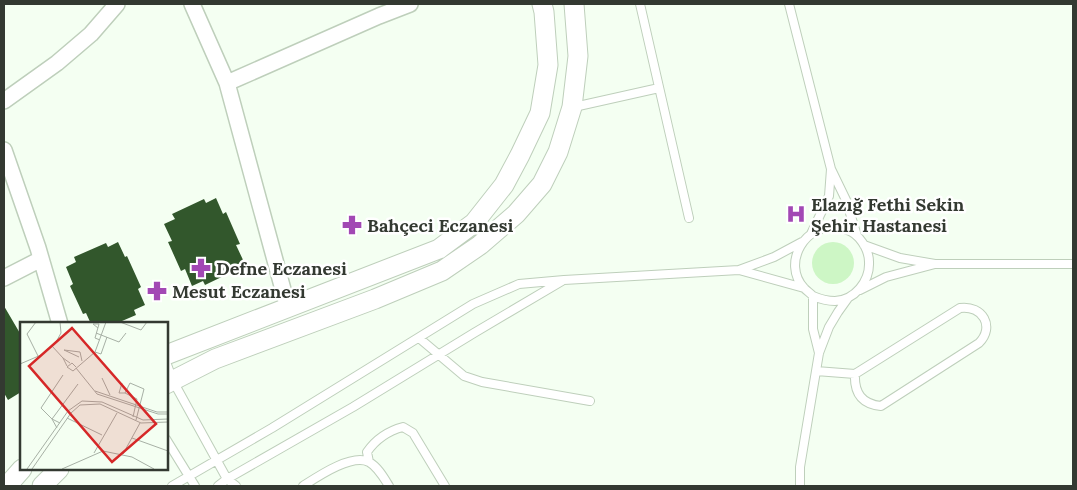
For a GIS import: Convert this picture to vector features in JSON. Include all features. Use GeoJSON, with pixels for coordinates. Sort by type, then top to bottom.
{"type":"FeatureCollection","features":[{"type":"Feature","properties":{"kind":"street"},"geometry":{"type":"LineString","coordinates":[[4,101],[64,57],[91,34],[117,4]]}},
{"type":"Feature","properties":{"kind":"street"},"geometry":{"type":"LineString","coordinates":[[192,4],[227,83],[288,308]]}},
{"type":"Feature","properties":{"kind":"street"},"geometry":{"type":"LineString","coordinates":[[227,83],[410,4]]}},
{"type":"Feature","properties":{"kind":"street"},"geometry":{"type":"LineString","coordinates":[[168,354],[439,249],[474,222],[504,186],[540,113],[548,65],[542,4]]}},
{"type":"Feature","properties":{"kind":"street"},"geometry":{"type":"LineString","coordinates":[[169,383],[215,358],[375,299],[442,270],[480,245],[516,214],[542,184],[558,152],[572,107],[578,56],[574,4]]}},
{"type":"Feature","properties":{"kind":"street"},"geometry":{"type":"LineString","coordinates":[[4,150],[41,259],[59,322]]}},
{"type":"Feature","properties":{"kind":"street"},"geometry":{"type":"LineString","coordinates":[[4,278],[41,259]]}},
{"type":"Feature","properties":{"kind":"street"},"geometry":{"type":"LineString","coordinates":[[7,486],[21,470]]}},
{"type":"Feature","properties":{"kind":"street"},"geometry":{"type":"LineString","coordinates":[[42,486],[58,470]]}},
{"type":"Feature","properties":{"kind":"lane"},"geometry":{"type":"LineString","coordinates":[[640,4],[688,218]]}},
{"type":"Feature","properties":{"kind":"lane"},"geometry":{"type":"LineString","coordinates":[[789,4],[831,170],[846,200],[857,236]]}},
{"type":"Feature","properties":{"kind":"lane"},"geometry":{"type":"LineString","coordinates":[[572,107],[659,88]]}},
{"type":"Feature","properties":{"kind":"lane"},"geometry":{"type":"LineString","coordinates":[[811,234],[829,196],[831,170]]}},
{"type":"Feature","properties":{"kind":"lane"},"geometry":{"type":"LineString","coordinates":[[172,486],[272,428],[473,304],[519,284],[739,270],[774,257],[802,242],[822,228],[834,227],[846,229],[857,236],[869,256],[869,269],[866,281],[848,298],[838,312],[829,327],[819,352],[800,467],[800,486]]}},
{"type":"Feature","properties":{"kind":"lane"},"geometry":{"type":"LineString","coordinates":[[802,242],[797,253],[795,265],[797,277],[804,288],[813,296],[824,300],[837,301],[848,298]]}},
{"type":"Feature","properties":{"kind":"lane"},"geometry":{"type":"LineString","coordinates":[[864,245],[900,258],[935,264],[1073,264]]}},
{"type":"Feature","properties":{"kind":"lane"},"geometry":{"type":"LineString","coordinates":[[858,290],[886,277],[935,264]]}},
{"type":"Feature","properties":{"kind":"lane"},"geometry":{"type":"LineString","coordinates":[[739,270],[804,288]]}},
{"type":"Feature","properties":{"kind":"lane"},"geometry":{"type":"LineString","coordinates":[[218,486],[564,280]]}},
{"type":"Feature","properties":{"kind":"lane"},"geometry":{"type":"LineString","coordinates":[[813,296],[813,329],[819,352]]}},
{"type":"Feature","properties":{"kind":"lane"},"geometry":{"type":"LineString","coordinates":[[816,371],[855,374],[960,308],[968,307],[974,309],[984,318],[986,332],[979,344],[880,406],[866,402],[860,396],[856,389],[855,374]]}},
{"type":"Feature","properties":{"kind":"lane"},"geometry":{"type":"LineString","coordinates":[[419,338],[464,376],[482,382],[590,401]]}},
{"type":"Feature","properties":{"kind":"lane"},"geometry":{"type":"LineString","coordinates":[[169,383],[227,479],[236,486]]}},
{"type":"Feature","properties":{"kind":"lane"},"geometry":{"type":"LineString","coordinates":[[369,462],[367,452],[373,443],[382,436],[404,427],[413,433],[444,486]]}},
{"type":"Feature","properties":{"kind":"lane"},"geometry":{"type":"LineString","coordinates":[[168,442],[194,486]]}},
{"type":"Feature","properties":{"kind":"lane"},"geometry":{"type":"LineString","coordinates":[[303,486],[330,469],[359,459],[369,462],[379,471],[389,486]]}},
{"type":"Feature","properties":{"kind":"green space"},"geometry":{"type":"Polygon","coordinates":[[[833,242],[848,248],[854,263],[848,278],[833,284],[818,278],[812,263],[818,248],[833,242]]]}},
{"type":"Feature","properties":{"kind":"building"},"geometry":{"type":"Polygon","coordinates":[[[216,198],[223,214],[226,212],[240,244],[236,245],[244,262],[232,267],[234,271],[205,285],[203,281],[192,286],[185,269],[181,271],[168,242],[172,241],[164,224],[175,219],[172,214],[204,199],[206,203],[216,198]]]}},
{"type":"Feature","properties":{"kind":"building"},"geometry":{"type":"Polygon","coordinates":[[[118,242],[125,257],[127,256],[141,287],[138,289],[145,305],[134,310],[136,315],[120,322],[90,322],[86,313],[83,314],[70,286],[73,284],[66,267],[76,262],[74,257],[106,243],[108,247],[118,242]]]}},
{"type":"Feature","properties":{"kind":"building"},"geometry":{"type":"Polygon","coordinates":[[[4,306],[20,333],[20,393],[8,400],[4,393],[4,306]]]}},
{"type":"Feature","properties":{"kind":"place","name":"Elazığ Fethi Sekin Şehir Hastanesi"},"geometry":{"type":"Point","coordinates":[796,214]}},
{"type":"Feature","properties":{"kind":"place","name":"Bahçeci Eczanesi"},"geometry":{"type":"Point","coordinates":[352,225]}},
{"type":"Feature","properties":{"kind":"place","name":"Defne Eczanesi"},"geometry":{"type":"Point","coordinates":[201,268]}},
{"type":"Feature","properties":{"kind":"place","name":"Mesut Eczanesi"},"geometry":{"type":"Point","coordinates":[157,291]}}]}
